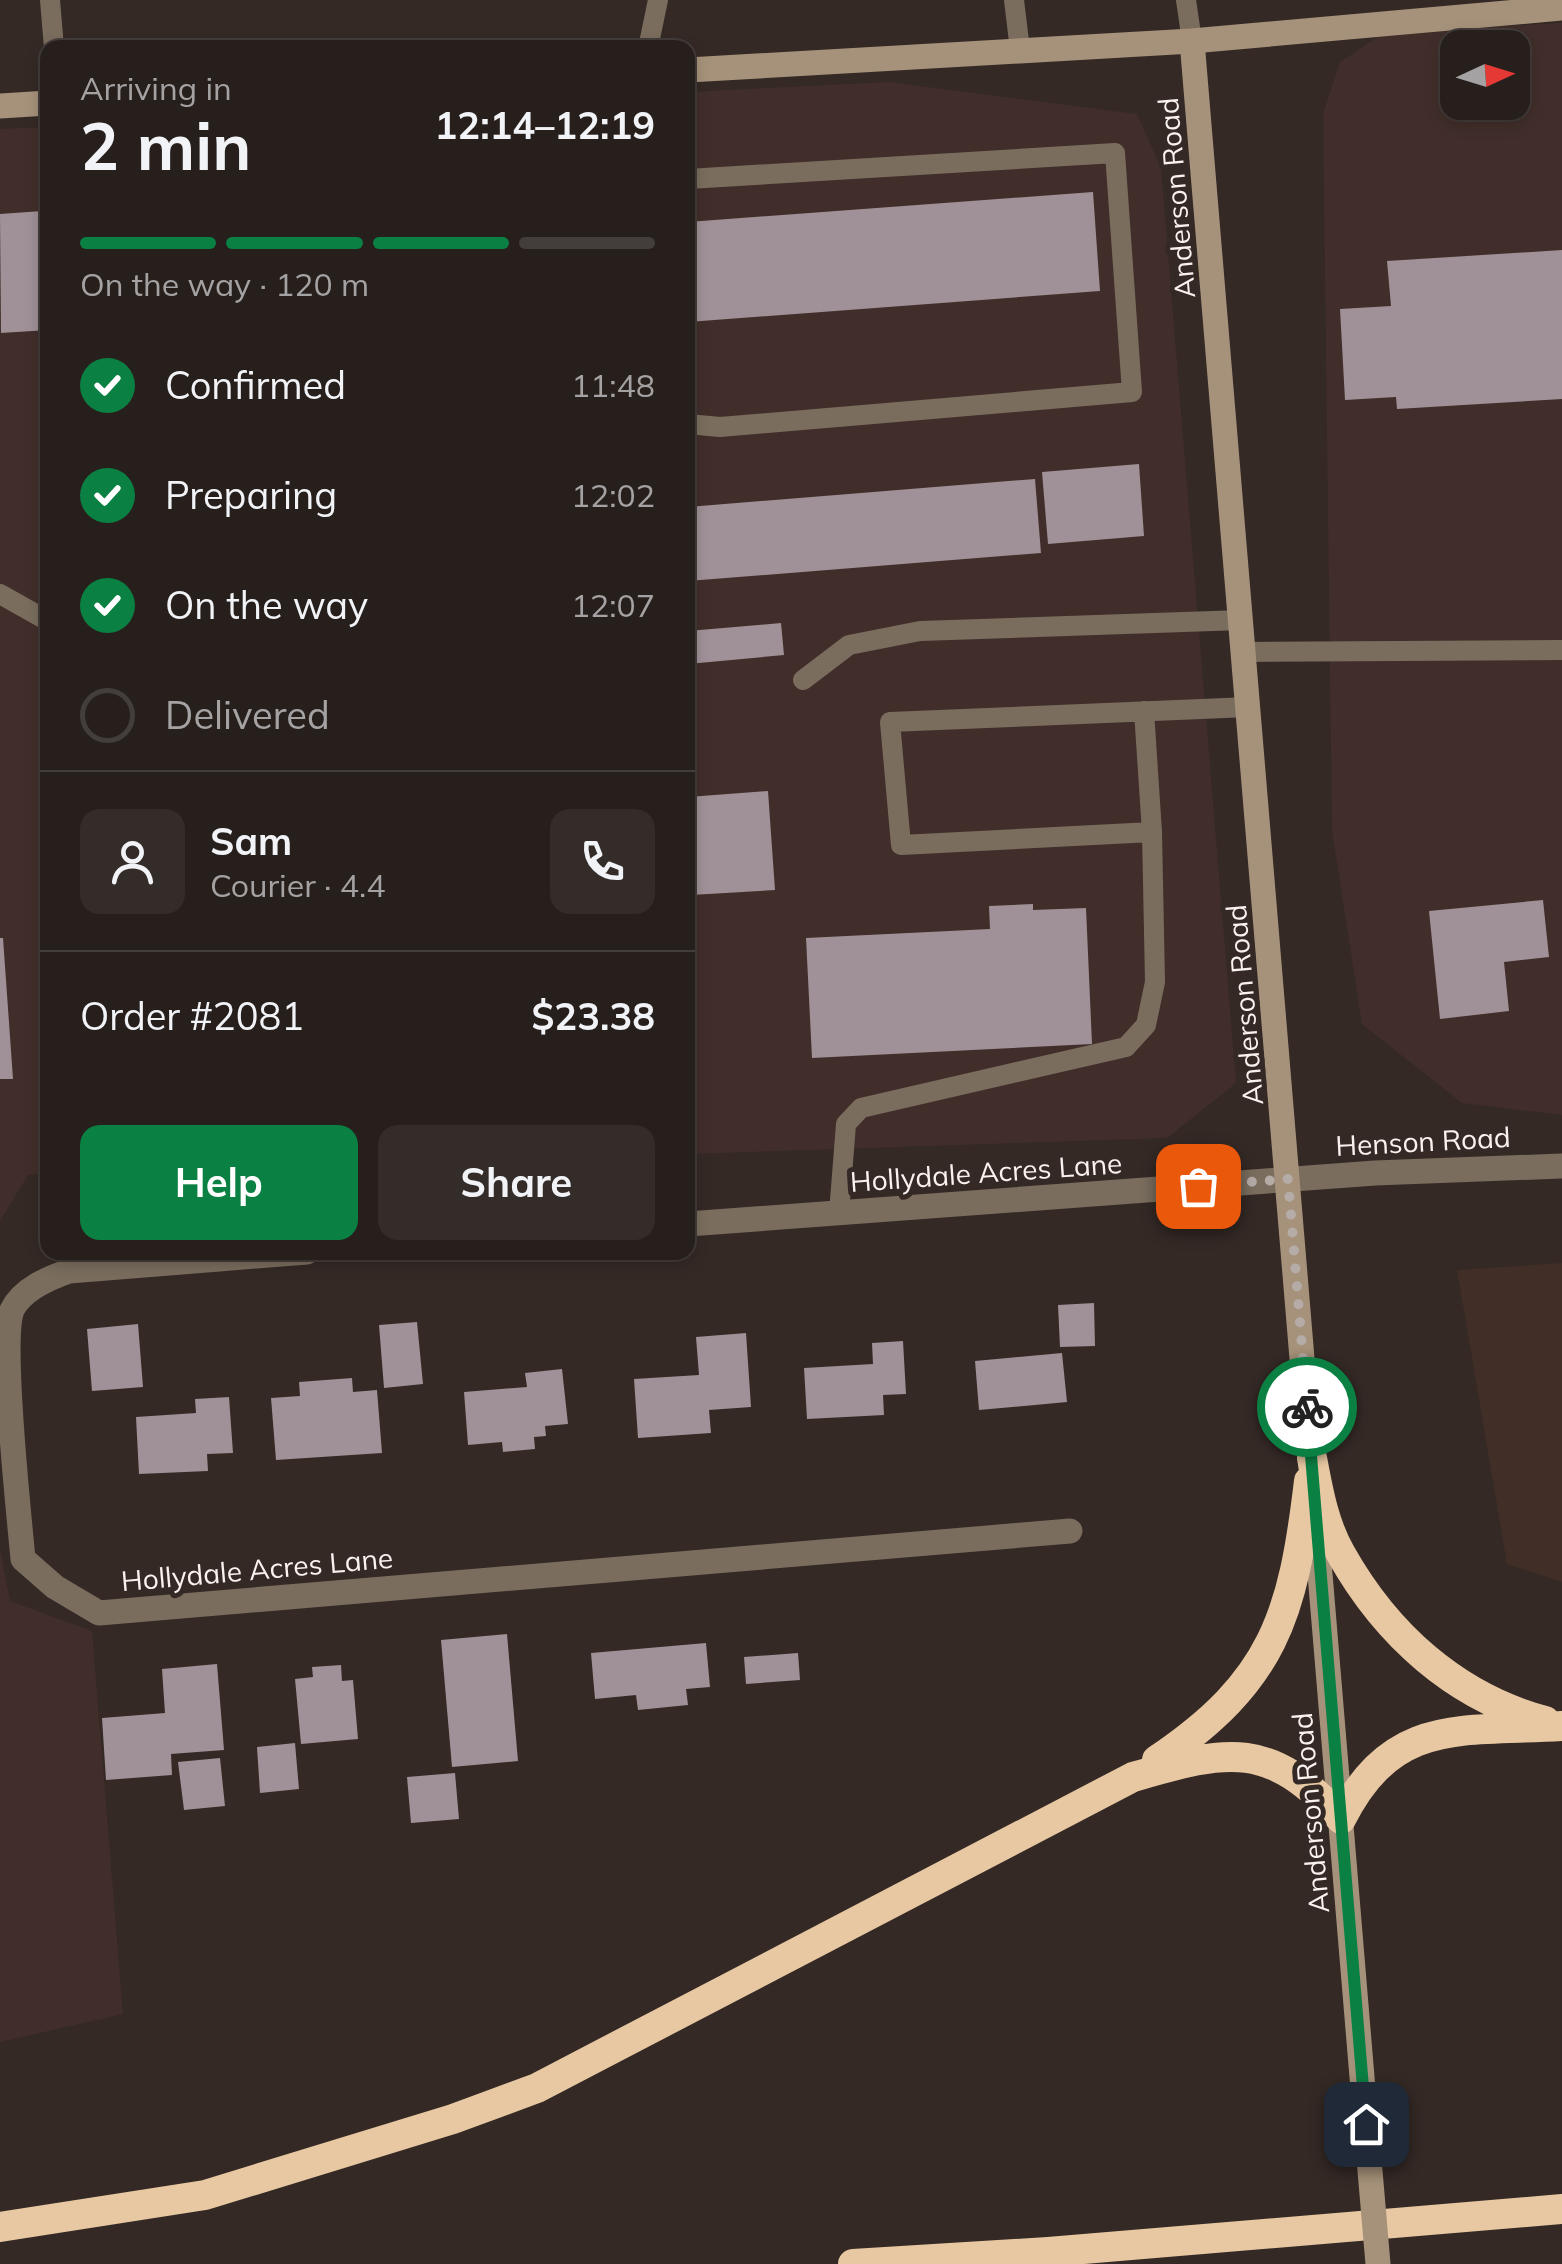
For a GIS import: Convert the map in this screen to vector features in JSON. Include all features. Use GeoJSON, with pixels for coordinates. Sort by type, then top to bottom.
{"type":"FeatureCollection","features":[{"type":"Feature","properties":{"kind":"highway"},"geometry":{"type":"LineString","coordinates":[[1312,1458],[1322,1506],[1339,1552],[1394,1627],[1431,1666],[1472,1693],[1516,1713],[1562,1726]]}},
{"type":"Feature","properties":{"kind":"highway"},"geometry":{"type":"LineString","coordinates":[[0,2227],[205,2196],[453,2119],[536,2088],[1133,1777],[1217,1715],[1256,1670],[1278,1632],[1300,1554],[1312,1458]]}},
{"type":"Feature","properties":{"kind":"highway"},"geometry":{"type":"LineString","coordinates":[[1133,1777],[1192,1760],[1228,1756],[1262,1760],[1290,1772],[1314,1790],[1341,1820],[1358,1785],[1385,1757],[1412,1743],[1445,1732],[1562,1726]]}},
{"type":"Feature","properties":{"kind":"highway"},"geometry":{"type":"LineString","coordinates":[[853,2264],[1048,2252],[1562,2209]]}},
{"type":"Feature","properties":{"kind":"street"},"geometry":{"type":"LineString","coordinates":[[695,70],[1192,41],[1417,10],[1562,8]]}},
{"type":"Feature","properties":{"kind":"street","name":"Anderson Road"},"geometry":{"type":"LineString","coordinates":[[1192,41],[1378,2264]]}},
{"type":"Feature","properties":{"kind":"street"},"geometry":{"type":"LineString","coordinates":[[0,106],[40,104]]}},
{"type":"Feature","properties":{"kind":"street","name":"Henson Road"},"geometry":{"type":"LineString","coordinates":[[1288,1179],[1562,1166]]}},
{"type":"Feature","properties":{"kind":"street","name":"Hollydale Acres Lane"},"geometry":{"type":"LineString","coordinates":[[695,1223],[1288,1179]]}},
{"type":"Feature","properties":{"kind":"street","name":"Hollydale Acres Lane"},"geometry":{"type":"LineString","coordinates":[[142,1260],[68,1271],[41,1281],[6,1311],[6,1355],[23,1559],[55,1587],[99,1612],[1070,1531]]}},
{"type":"Feature","properties":{"kind":"lane"},"geometry":{"type":"LineString","coordinates":[[50,0],[53,40]]}},
{"type":"Feature","properties":{"kind":"lane"},"geometry":{"type":"LineString","coordinates":[[650,40],[658,0]]}},
{"type":"Feature","properties":{"kind":"lane"},"geometry":{"type":"LineString","coordinates":[[1014,0],[1020,50]]}},
{"type":"Feature","properties":{"kind":"lane"},"geometry":{"type":"LineString","coordinates":[[1186,0],[1192,41]]}},
{"type":"Feature","properties":{"kind":"lane"},"geometry":{"type":"LineString","coordinates":[[695,179],[1115,153],[1132,392],[720,427],[695,425]]}},
{"type":"Feature","properties":{"kind":"lane"},"geometry":{"type":"LineString","coordinates":[[0,594],[40,616]]}},
{"type":"Feature","properties":{"kind":"lane"},"geometry":{"type":"LineString","coordinates":[[803,680],[849,645],[920,631],[1242,620]]}},
{"type":"Feature","properties":{"kind":"lane"},"geometry":{"type":"LineString","coordinates":[[1244,652],[1562,650]]}},
{"type":"Feature","properties":{"kind":"lane"},"geometry":{"type":"LineString","coordinates":[[1152,832],[901,845],[890,722],[1249,707]]}},
{"type":"Feature","properties":{"kind":"lane"},"geometry":{"type":"LineString","coordinates":[[838,1213],[846,1124],[861,1108],[1126,1047],[1146,1025],[1155,982],[1152,832],[1144,712]]}},
{"type":"Feature","properties":{"kind":"shaded area"},"geometry":{"type":"Polygon","coordinates":[[[1562,23],[1562,1115],[1462,1103],[1362,1024],[1332,830],[1323,114],[1340,62],[1385,32],[1562,23]]]}},
{"type":"Feature","properties":{"kind":"shaded area"},"geometry":{"type":"Polygon","coordinates":[[[889,82],[1137,114],[1161,168],[1236,1083],[1167,1138],[695,1154],[695,92],[889,82]]]}},
{"type":"Feature","properties":{"kind":"shaded area"},"geometry":{"type":"Polygon","coordinates":[[[40,127],[40,1174],[28,1175],[0,1221],[0,129],[40,127]]]}},
{"type":"Feature","properties":{"kind":"shaded area"},"geometry":{"type":"Polygon","coordinates":[[[1562,1263],[1562,1582],[1507,1564],[1457,1270],[1562,1263]]]}},
{"type":"Feature","properties":{"kind":"shaded area"},"geometry":{"type":"Polygon","coordinates":[[[0,1550],[10,1601],[92,1631],[123,2014],[0,2042],[0,1550]]]}},
{"type":"Feature","properties":{"kind":"building"},"geometry":{"type":"Polygon","coordinates":[[[1093,192],[1100,291],[695,321],[695,221],[1093,192]]]}},
{"type":"Feature","properties":{"kind":"building"},"geometry":{"type":"Polygon","coordinates":[[[40,211],[40,331],[1,333],[0,214],[40,211]]]}},
{"type":"Feature","properties":{"kind":"building"},"geometry":{"type":"Polygon","coordinates":[[[1562,250],[1562,399],[1397,409],[1396,397],[1345,400],[1340,309],[1391,306],[1387,261],[1562,250]]]}},
{"type":"Feature","properties":{"kind":"building"},"geometry":{"type":"Polygon","coordinates":[[[1139,464],[1144,536],[1048,544],[1042,472],[1139,464]]]}},
{"type":"Feature","properties":{"kind":"building"},"geometry":{"type":"Polygon","coordinates":[[[1035,479],[1041,553],[695,580],[695,506],[1035,479]]]}},
{"type":"Feature","properties":{"kind":"building"},"geometry":{"type":"Polygon","coordinates":[[[781,623],[784,655],[695,663],[695,630],[781,623]]]}},
{"type":"Feature","properties":{"kind":"building"},"geometry":{"type":"Polygon","coordinates":[[[768,791],[775,890],[695,895],[695,796],[768,791]]]}},
{"type":"Feature","properties":{"kind":"building"},"geometry":{"type":"Polygon","coordinates":[[[1543,900],[1549,957],[1504,962],[1509,1011],[1440,1019],[1429,911],[1543,900]]]}},
{"type":"Feature","properties":{"kind":"building"},"geometry":{"type":"Polygon","coordinates":[[[1033,904],[1033,910],[1086,908],[1092,1044],[812,1058],[806,938],[990,929],[989,906],[1033,904]]]}},
{"type":"Feature","properties":{"kind":"building"},"geometry":{"type":"Polygon","coordinates":[[[3,938],[13,1079],[0,1079],[3,938]]]}},
{"type":"Feature","properties":{"kind":"building"},"geometry":{"type":"Polygon","coordinates":[[[1094,1303],[1095,1346],[1060,1347],[1058,1305],[1094,1303]]]}},
{"type":"Feature","properties":{"kind":"building"},"geometry":{"type":"Polygon","coordinates":[[[417,1322],[423,1384],[384,1388],[379,1325],[417,1322]]]}},
{"type":"Feature","properties":{"kind":"building"},"geometry":{"type":"Polygon","coordinates":[[[138,1324],[143,1387],[92,1391],[87,1329],[138,1324]]]}},
{"type":"Feature","properties":{"kind":"building"},"geometry":{"type":"Polygon","coordinates":[[[746,1333],[751,1407],[709,1410],[711,1433],[638,1438],[634,1379],[699,1375],[696,1337],[746,1333]]]}},
{"type":"Feature","properties":{"kind":"building"},"geometry":{"type":"Polygon","coordinates":[[[903,1341],[906,1394],[883,1395],[884,1415],[807,1419],[804,1368],[873,1364],[872,1343],[903,1341]]]}},
{"type":"Feature","properties":{"kind":"building"},"geometry":{"type":"Polygon","coordinates":[[[1062,1353],[1067,1402],[979,1410],[975,1361],[1062,1353]]]}},
{"type":"Feature","properties":{"kind":"building"},"geometry":{"type":"Polygon","coordinates":[[[562,1369],[568,1424],[545,1426],[546,1436],[534,1437],[535,1449],[503,1452],[502,1442],[468,1445],[464,1392],[527,1387],[525,1373],[562,1369]]]}},
{"type":"Feature","properties":{"kind":"building"},"geometry":{"type":"Polygon","coordinates":[[[352,1378],[353,1392],[377,1390],[382,1453],[276,1460],[271,1398],[300,1396],[299,1382],[352,1378]]]}},
{"type":"Feature","properties":{"kind":"building"},"geometry":{"type":"Polygon","coordinates":[[[229,1397],[233,1453],[207,1454],[208,1471],[139,1474],[136,1417],[196,1413],[195,1399],[229,1397]]]}},
{"type":"Feature","properties":{"kind":"building"},"geometry":{"type":"Polygon","coordinates":[[[507,1634],[518,1761],[452,1767],[441,1640],[507,1634]]]}},
{"type":"Feature","properties":{"kind":"building"},"geometry":{"type":"Polygon","coordinates":[[[706,1643],[710,1687],[686,1689],[688,1705],[638,1710],[636,1695],[595,1699],[591,1653],[706,1643]]]}},
{"type":"Feature","properties":{"kind":"building"},"geometry":{"type":"Polygon","coordinates":[[[798,1653],[800,1680],[746,1684],[744,1657],[798,1653]]]}},
{"type":"Feature","properties":{"kind":"building"},"geometry":{"type":"Polygon","coordinates":[[[217,1664],[224,1750],[171,1754],[172,1775],[106,1780],[102,1718],[165,1713],[162,1669],[217,1664]]]}},
{"type":"Feature","properties":{"kind":"building"},"geometry":{"type":"Polygon","coordinates":[[[341,1665],[342,1681],[353,1680],[358,1739],[301,1744],[295,1679],[313,1677],[312,1667],[341,1665]]]}},
{"type":"Feature","properties":{"kind":"building"},"geometry":{"type":"Polygon","coordinates":[[[295,1743],[299,1789],[260,1793],[257,1747],[295,1743]]]}},
{"type":"Feature","properties":{"kind":"building"},"geometry":{"type":"Polygon","coordinates":[[[220,1758],[225,1806],[184,1810],[178,1762],[220,1758]]]}},
{"type":"Feature","properties":{"kind":"building"},"geometry":{"type":"Polygon","coordinates":[[[455,1773],[459,1819],[411,1823],[407,1777],[455,1773]]]}},
{"type":"Feature","properties":{"kind":"way so far"},"geometry":{"type":"LineString","coordinates":[[1198,1186],[1288,1179],[1307,1407]]}},
{"type":"Feature","properties":{"kind":"route"},"geometry":{"type":"LineString","coordinates":[[1307,1407],[1366,2124]]}}]}
